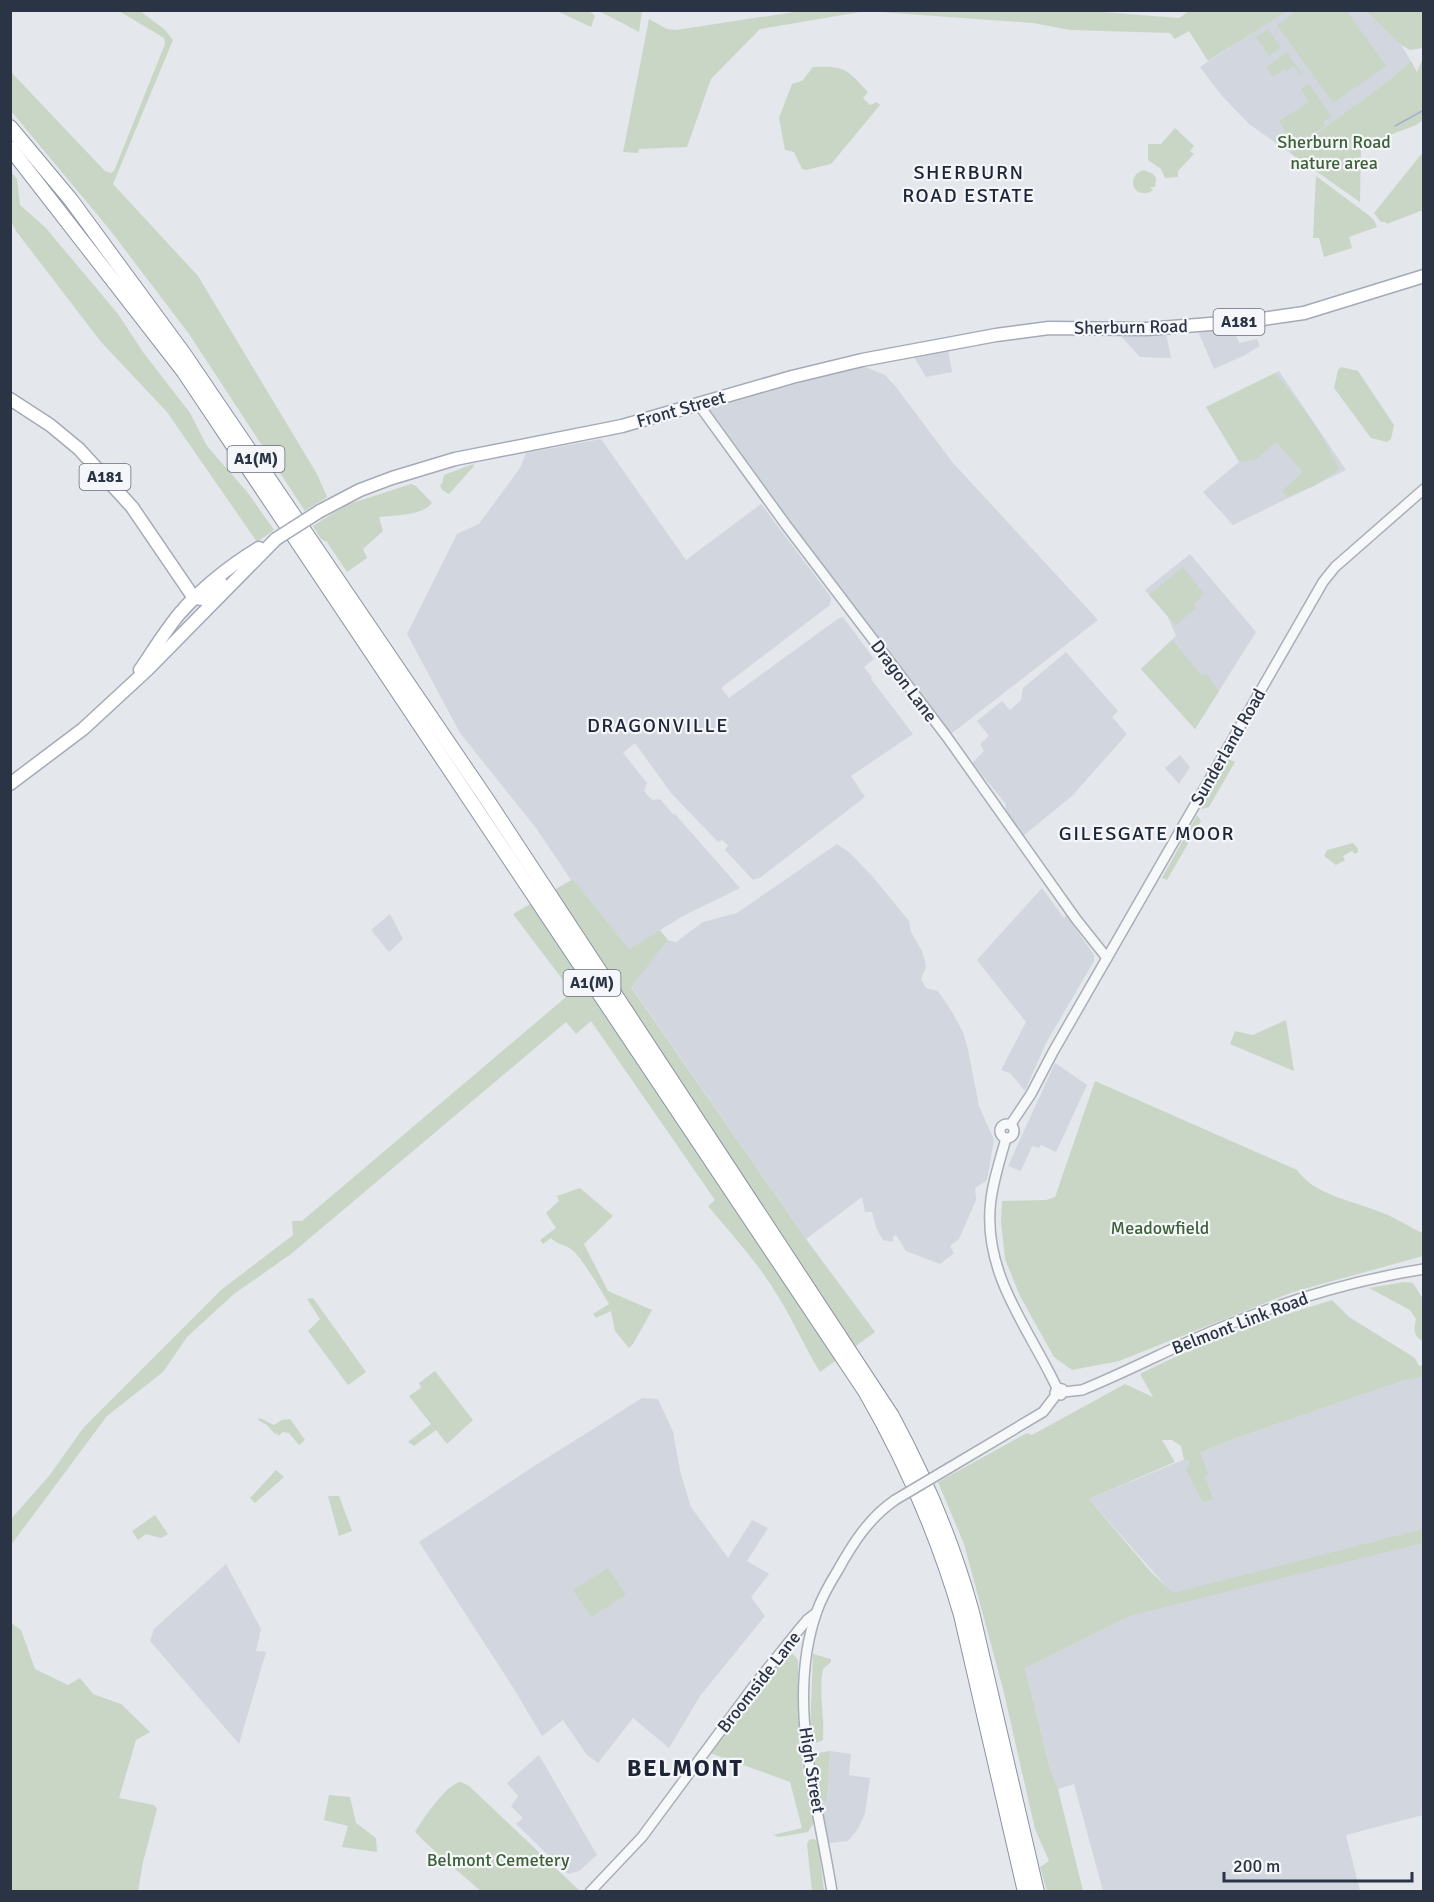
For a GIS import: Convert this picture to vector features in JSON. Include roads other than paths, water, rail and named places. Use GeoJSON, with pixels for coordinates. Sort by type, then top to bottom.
{"type":"FeatureCollection","features":[{"type":"Feature","properties":{"kind":"highway","name":"A1(M)"},"geometry":{"type":"LineString","coordinates":[[10,127],[71,200],[184,354],[488,801],[892,1416],[939,1511],[963,1578],[1037,1892]]}},
{"type":"Feature","properties":{"kind":"highway","name":"A1(M)"},"geometry":{"type":"LineString","coordinates":[[10,148],[184,372],[882,1421],[918,1494],[951,1581],[961,1615],[1025,1892]]}},
{"type":"Feature","properties":{"kind":"main road","name":"Sherburn Road"},"geometry":{"type":"LineString","coordinates":[[1048,328],[1123,330],[1166,328],[1304,314],[1424,276]]}},
{"type":"Feature","properties":{"kind":"main road","name":"Front Street"},"geometry":{"type":"LineString","coordinates":[[276,539],[338,500],[370,486],[455,459],[621,426],[792,377],[862,360],[996,335],[1048,328]]}},
{"type":"Feature","properties":{"kind":"main road","name":"A181"},"geometry":{"type":"LineString","coordinates":[[10,399],[50,425],[79,449],[132,507],[180,575],[202,595]]}},
{"type":"Feature","properties":{"kind":"main road","name":"A181"},"geometry":{"type":"LineString","coordinates":[[202,595],[247,556],[276,539]]}},
{"type":"Feature","properties":{"kind":"main road","name":"A181"},"geometry":{"type":"LineString","coordinates":[[202,595],[230,575],[248,567],[276,539]]}},
{"type":"Feature","properties":{"kind":"main road"},"geometry":{"type":"LineString","coordinates":[[10,784],[83,729],[148,669],[248,567]]}},
{"type":"Feature","properties":{"kind":"main road"},"geometry":{"type":"LineString","coordinates":[[129,686],[168,629],[202,595],[206,609]]}},
{"type":"Feature","properties":{"kind":"street","name":"Dragon Lane"},"geometry":{"type":"LineString","coordinates":[[699,405],[786,525],[947,737],[1076,919],[1107,958]]}},
{"type":"Feature","properties":{"kind":"street","name":"Sunderland Road"},"geometry":{"type":"LineString","coordinates":[[1059,1392],[999,1277],[990,1242],[991,1200],[1006,1138],[1011,1137],[1014,1132],[1011,1124],[1031,1094],[1323,582],[1342,561],[1424,489]]}},
{"type":"Feature","properties":{"kind":"street","name":"Belmont Link Road"},"geometry":{"type":"LineString","coordinates":[[1059,1392],[1088,1388],[1203,1335],[1279,1306],[1338,1288],[1424,1269]]}},
{"type":"Feature","properties":{"kind":"street"},"geometry":{"type":"LineString","coordinates":[[816,1613],[855,1540],[871,1520],[895,1500],[1043,1412],[1059,1392]]}},
{"type":"Feature","properties":{"kind":"street","name":"Broomside Lane"},"geometry":{"type":"LineString","coordinates":[[590,1892],[642,1837],[796,1632],[816,1613]]}},
{"type":"Feature","properties":{"kind":"street","name":"High Street"},"geometry":{"type":"LineString","coordinates":[[816,1613],[807,1659],[805,1737],[832,1892]]}},
{"type":"Feature","properties":{"kind":"waterway"},"geometry":{"type":"LineString","coordinates":[[1395,126],[1424,110]]}},
{"type":"Feature","properties":{"kind":"district","name":"SHERBURN ROAD ESTATE"},"geometry":{"type":"Point","coordinates":[969,184]}},
{"type":"Feature","properties":{"kind":"district","name":"DRAGONVILLE"},"geometry":{"type":"Point","coordinates":[658,725]}},
{"type":"Feature","properties":{"kind":"district","name":"GILESGATE MOOR"},"geometry":{"type":"Point","coordinates":[1147,833]}},
{"type":"Feature","properties":{"kind":"district","name":"BELMONT"},"geometry":{"type":"Point","coordinates":[685,1768]}},
{"type":"Feature","properties":{"kind":"park label","name":"Sherburn Road nature area"},"geometry":{"type":"Point","coordinates":[1334,152]}},
{"type":"Feature","properties":{"kind":"park label","name":"Meadowfield"},"geometry":{"type":"Point","coordinates":[1160,1228]}},
{"type":"Feature","properties":{"kind":"park label","name":"Belmont Cemetery"},"geometry":{"type":"Point","coordinates":[498,1860]}}]}
